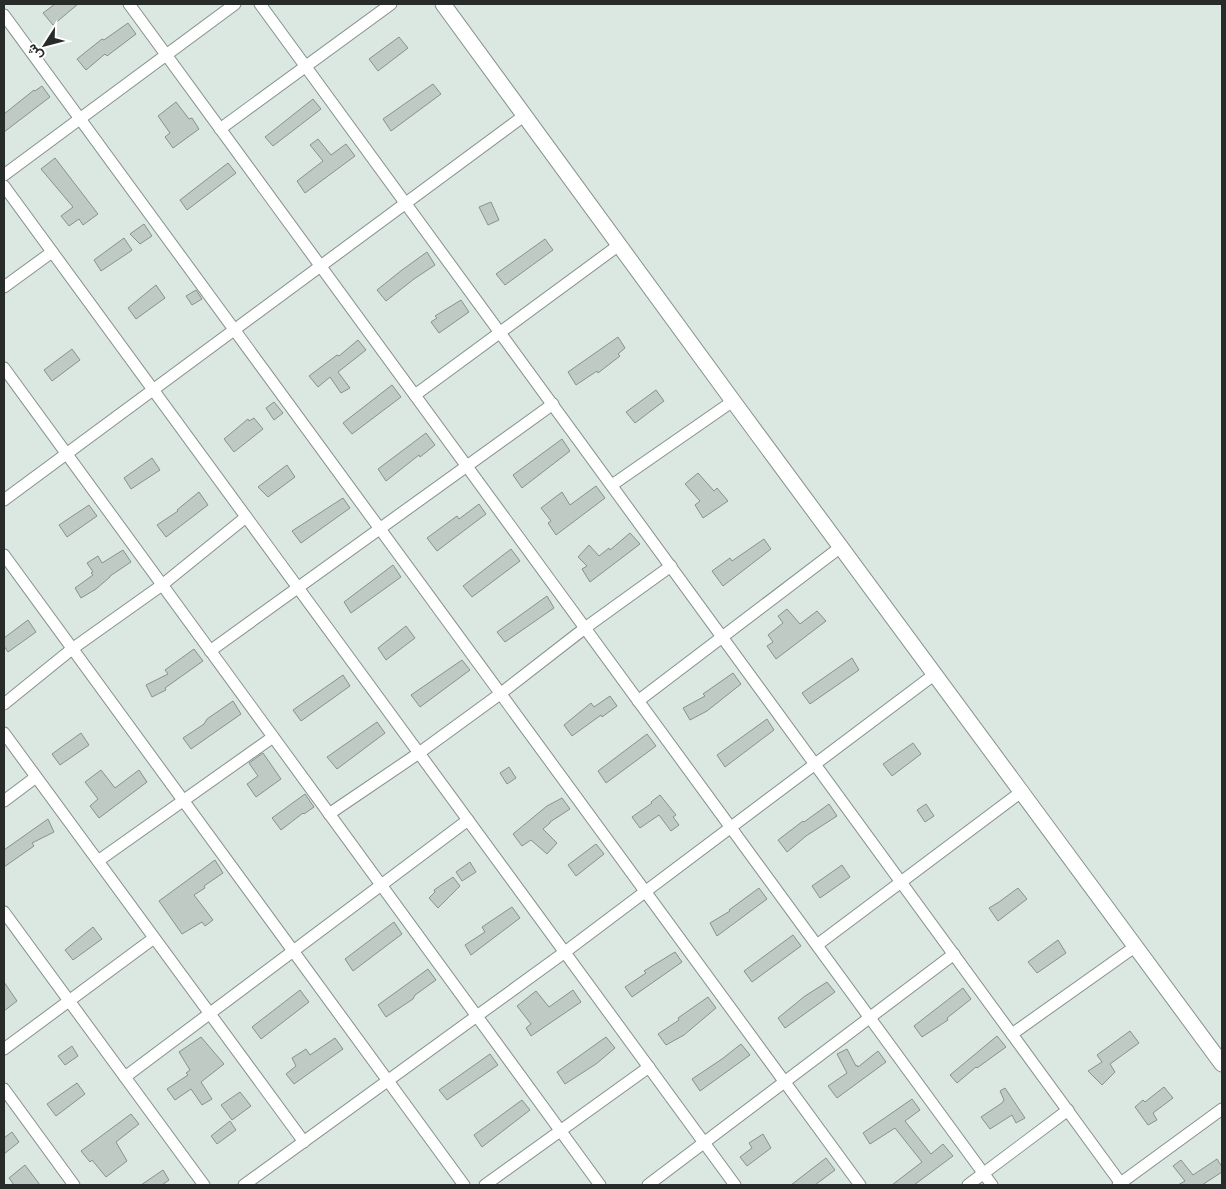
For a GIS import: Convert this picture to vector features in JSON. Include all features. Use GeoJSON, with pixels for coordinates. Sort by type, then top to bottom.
{"type":"FeatureCollection","features":[{"type":"Feature","properties":{"kind":"street"},"geometry":{"type":"LineString","coordinates":[[129,4],[992,1185]]}},
{"type":"Feature","properties":{"kind":"street"},"geometry":{"type":"LineString","coordinates":[[4,175],[235,4]]}},
{"type":"Feature","properties":{"kind":"street"},"geometry":{"type":"LineString","coordinates":[[260,4],[1068,1110],[1120,1185],[1222,1109]]}},
{"type":"Feature","properties":{"kind":"street"},"geometry":{"type":"LineString","coordinates":[[220,128],[391,4]]}},
{"type":"Feature","properties":{"kind":"street"},"geometry":{"type":"LineString","coordinates":[[443,4],[1222,1064]]}},
{"type":"Feature","properties":{"kind":"street"},"geometry":{"type":"LineString","coordinates":[[4,15],[860,1185]]}},
{"type":"Feature","properties":{"kind":"street"},"geometry":{"type":"LineString","coordinates":[[4,500],[525,116]]}},
{"type":"Feature","properties":{"kind":"street"},"geometry":{"type":"LineString","coordinates":[[4,186],[735,1185]]}},
{"type":"Feature","properties":{"kind":"street"},"geometry":{"type":"LineString","coordinates":[[415,395],[619,245]]}},
{"type":"Feature","properties":{"kind":"street"},"geometry":{"type":"LineString","coordinates":[[4,287],[52,252]]}},
{"type":"Feature","properties":{"kind":"street"},"geometry":{"type":"LineString","coordinates":[[4,368],[600,1185]]}},
{"type":"Feature","properties":{"kind":"street"},"geometry":{"type":"LineString","coordinates":[[612,486],[733,401]]}},
{"type":"Feature","properties":{"kind":"street"},"geometry":{"type":"LineString","coordinates":[[210,651],[552,404]]}},
{"type":"Feature","properties":{"kind":"street"},"geometry":{"type":"LineString","coordinates":[[4,704],[72,649],[162,584],[246,517]]}},
{"type":"Feature","properties":{"kind":"street"},"geometry":{"type":"LineString","coordinates":[[638,701],[842,546]]}},
{"type":"Feature","properties":{"kind":"street"},"geometry":{"type":"LineString","coordinates":[[4,555],[464,1185]]}},
{"type":"Feature","properties":{"kind":"street"},"geometry":{"type":"LineString","coordinates":[[329,814],[419,753],[671,566]]}},
{"type":"Feature","properties":{"kind":"street"},"geometry":{"type":"LineString","coordinates":[[244,1185],[565,952],[936,674]]}},
{"type":"Feature","properties":{"kind":"street"},"geometry":{"type":"LineString","coordinates":[[4,733],[304,1142]]}},
{"type":"Feature","properties":{"kind":"street"},"geometry":{"type":"LineString","coordinates":[[98,862],[273,737]]}},
{"type":"Feature","properties":{"kind":"street"},"geometry":{"type":"LineString","coordinates":[[4,801],[36,777]]}},
{"type":"Feature","properties":{"kind":"street"},"geometry":{"type":"LineString","coordinates":[[816,945],[902,883],[1021,792]]}},
{"type":"Feature","properties":{"kind":"street"},"geometry":{"type":"LineString","coordinates":[[125,1077],[468,820]]}},
{"type":"Feature","properties":{"kind":"street"},"geometry":{"type":"LineString","coordinates":[[4,912],[204,1185]]}},
{"type":"Feature","properties":{"kind":"street"},"geometry":{"type":"LineString","coordinates":[[4,1049],[154,938]]}},
{"type":"Feature","properties":{"kind":"street"},"geometry":{"type":"LineString","coordinates":[[1012,1034],[1136,946]]}},
{"type":"Feature","properties":{"kind":"street"},"geometry":{"type":"LineString","coordinates":[[648,1185],[954,954]]}},
{"type":"Feature","properties":{"kind":"street"},"geometry":{"type":"LineString","coordinates":[[485,1185],[649,1067]]}},
{"type":"Feature","properties":{"kind":"street"},"geometry":{"type":"LineString","coordinates":[[4,1089],[74,1185]]}},
{"type":"Feature","properties":{"kind":"street"},"geometry":{"type":"LineString","coordinates":[[968,1185],[1068,1110]]}},
{"type":"Feature","properties":{"kind":"building"},"geometry":{"type":"Polygon","coordinates":[[[55,4],[78,4],[53,25],[43,13],[55,4]]]}},
{"type":"Feature","properties":{"kind":"building"},"geometry":{"type":"Polygon","coordinates":[[[128,23],[136,34],[107,56],[105,54],[86,70],[77,59],[102,39],[104,40],[128,23]]]}},
{"type":"Feature","properties":{"kind":"building"},"geometry":{"type":"Polygon","coordinates":[[[399,37],[408,48],[378,71],[369,59],[399,37]]]}},
{"type":"Feature","properties":{"kind":"building"},"geometry":{"type":"Polygon","coordinates":[[[433,84],[441,94],[391,131],[383,119],[433,84]]]}},
{"type":"Feature","properties":{"kind":"building"},"geometry":{"type":"Polygon","coordinates":[[[42,86],[50,97],[4,132],[4,114],[34,90],[42,86]]]}},
{"type":"Feature","properties":{"kind":"building"},"geometry":{"type":"Polygon","coordinates":[[[313,99],[321,109],[273,146],[265,137],[313,99]]]}},
{"type":"Feature","properties":{"kind":"building"},"geometry":{"type":"Polygon","coordinates":[[[176,102],[189,119],[192,118],[199,129],[173,148],[165,137],[170,133],[158,116],[176,102]]]}},
{"type":"Feature","properties":{"kind":"building"},"geometry":{"type":"Polygon","coordinates":[[[318,139],[331,155],[346,144],[355,156],[305,193],[297,181],[323,161],[310,145],[318,139]]]}},
{"type":"Feature","properties":{"kind":"building"},"geometry":{"type":"Polygon","coordinates":[[[55,158],[98,214],[83,225],[79,219],[69,226],[61,216],[73,207],[41,169],[55,158]]]}},
{"type":"Feature","properties":{"kind":"building"},"geometry":{"type":"Polygon","coordinates":[[[228,163],[236,173],[187,210],[180,200],[228,163]]]}},
{"type":"Feature","properties":{"kind":"building"},"geometry":{"type":"Polygon","coordinates":[[[491,202],[499,220],[488,225],[479,207],[491,202]]]}},
{"type":"Feature","properties":{"kind":"building"},"geometry":{"type":"Polygon","coordinates":[[[144,224],[152,236],[140,244],[130,234],[144,224]]]}},
{"type":"Feature","properties":{"kind":"building"},"geometry":{"type":"Polygon","coordinates":[[[124,238],[132,250],[101,271],[94,260],[124,238]]]}},
{"type":"Feature","properties":{"kind":"building"},"geometry":{"type":"Polygon","coordinates":[[[545,239],[553,250],[505,285],[496,274],[545,239]]]}},
{"type":"Feature","properties":{"kind":"building"},"geometry":{"type":"Polygon","coordinates":[[[427,252],[435,265],[386,301],[377,290],[427,252]]]}},
{"type":"Feature","properties":{"kind":"building"},"geometry":{"type":"Polygon","coordinates":[[[156,285],[165,298],[136,319],[128,308],[156,285]]]}},
{"type":"Feature","properties":{"kind":"building"},"geometry":{"type":"Polygon","coordinates":[[[196,290],[202,299],[192,305],[186,296],[196,290]]]}},
{"type":"Feature","properties":{"kind":"building"},"geometry":{"type":"Polygon","coordinates":[[[461,300],[469,312],[439,333],[431,322],[437,318],[435,316],[461,300]]]}},
{"type":"Feature","properties":{"kind":"building"},"geometry":{"type":"Polygon","coordinates":[[[618,337],[625,348],[618,354],[620,356],[598,373],[597,371],[576,385],[568,372],[618,337]]]}},
{"type":"Feature","properties":{"kind":"building"},"geometry":{"type":"Polygon","coordinates":[[[358,340],[366,350],[338,372],[350,388],[341,393],[330,377],[318,387],[309,376],[337,355],[339,356],[358,340]]]}},
{"type":"Feature","properties":{"kind":"building"},"geometry":{"type":"Polygon","coordinates":[[[72,349],[80,360],[52,381],[44,370],[72,349]]]}},
{"type":"Feature","properties":{"kind":"building"},"geometry":{"type":"Polygon","coordinates":[[[392,385],[401,397],[352,434],[343,423],[392,385]]]}},
{"type":"Feature","properties":{"kind":"building"},"geometry":{"type":"Polygon","coordinates":[[[656,390],[664,401],[635,423],[626,412],[656,390]]]}},
{"type":"Feature","properties":{"kind":"building"},"geometry":{"type":"Polygon","coordinates":[[[274,402],[283,413],[274,420],[266,408],[274,402]]]}},
{"type":"Feature","properties":{"kind":"building"},"geometry":{"type":"Polygon","coordinates":[[[254,418],[263,429],[234,452],[224,439],[248,419],[249,421],[254,418]]]}},
{"type":"Feature","properties":{"kind":"building"},"geometry":{"type":"Polygon","coordinates":[[[426,433],[435,445],[386,481],[378,469],[426,433]]]}},
{"type":"Feature","properties":{"kind":"building"},"geometry":{"type":"Polygon","coordinates":[[[562,439],[570,451],[522,488],[513,475],[562,439]]]}},
{"type":"Feature","properties":{"kind":"building"},"geometry":{"type":"Polygon","coordinates":[[[152,458],[160,470],[131,489],[124,478],[152,458]]]}},
{"type":"Feature","properties":{"kind":"building"},"geometry":{"type":"Polygon","coordinates":[[[287,465],[295,477],[268,497],[258,487],[287,465]]]}},
{"type":"Feature","properties":{"kind":"building"},"geometry":{"type":"Polygon","coordinates":[[[698,473],[714,491],[717,488],[728,501],[703,518],[695,505],[700,501],[685,484],[698,473]]]}},
{"type":"Feature","properties":{"kind":"building"},"geometry":{"type":"Polygon","coordinates":[[[596,486],[605,498],[556,535],[548,523],[551,521],[541,508],[562,492],[570,505],[596,486]]]}},
{"type":"Feature","properties":{"kind":"building"},"geometry":{"type":"Polygon","coordinates":[[[199,492],[208,505],[166,537],[157,525],[178,511],[199,492]]]}},
{"type":"Feature","properties":{"kind":"building"},"geometry":{"type":"Polygon","coordinates":[[[343,498],[350,508],[301,543],[292,531],[343,498]]]}},
{"type":"Feature","properties":{"kind":"building"},"geometry":{"type":"Polygon","coordinates":[[[479,504],[486,514],[437,551],[427,538],[457,516],[459,519],[479,504]]]}},
{"type":"Feature","properties":{"kind":"building"},"geometry":{"type":"Polygon","coordinates":[[[89,505],[97,516],[67,537],[59,525],[89,505]]]}},
{"type":"Feature","properties":{"kind":"building"},"geometry":{"type":"Polygon","coordinates":[[[630,533],[640,544],[590,582],[582,569],[587,566],[578,557],[589,545],[599,556],[609,548],[610,550],[630,533]]]}},
{"type":"Feature","properties":{"kind":"building"},"geometry":{"type":"Polygon","coordinates":[[[764,539],[771,549],[723,586],[712,571],[730,558],[732,561],[764,539]]]}},
{"type":"Feature","properties":{"kind":"building"},"geometry":{"type":"Polygon","coordinates":[[[511,549],[520,561],[472,597],[463,586],[511,549]]]}},
{"type":"Feature","properties":{"kind":"building"},"geometry":{"type":"Polygon","coordinates":[[[123,550],[131,562],[81,598],[75,588],[93,575],[87,563],[98,556],[102,563],[123,550]]]}},
{"type":"Feature","properties":{"kind":"building"},"geometry":{"type":"Polygon","coordinates":[[[393,565],[401,577],[351,613],[344,602],[393,565]]]}},
{"type":"Feature","properties":{"kind":"building"},"geometry":{"type":"Polygon","coordinates":[[[547,596],[554,608],[505,642],[497,632],[547,596]]]}},
{"type":"Feature","properties":{"kind":"building"},"geometry":{"type":"Polygon","coordinates":[[[787,609],[800,624],[817,611],[826,621],[776,659],[767,646],[773,642],[768,635],[783,623],[778,616],[787,609]]]}},
{"type":"Feature","properties":{"kind":"building"},"geometry":{"type":"Polygon","coordinates":[[[28,620],[36,632],[8,652],[4,646],[4,638],[28,620]]]}},
{"type":"Feature","properties":{"kind":"building"},"geometry":{"type":"Polygon","coordinates":[[[406,626],[415,638],[386,660],[378,648],[406,626]]]}},
{"type":"Feature","properties":{"kind":"building"},"geometry":{"type":"Polygon","coordinates":[[[194,649],[203,661],[165,688],[166,690],[152,697],[146,685],[168,674],[165,670],[194,649]]]}},
{"type":"Feature","properties":{"kind":"building"},"geometry":{"type":"Polygon","coordinates":[[[852,658],[859,670],[810,704],[802,693],[852,658]]]}},
{"type":"Feature","properties":{"kind":"building"},"geometry":{"type":"Polygon","coordinates":[[[462,660],[470,670],[420,707],[411,695],[462,660]]]}},
{"type":"Feature","properties":{"kind":"building"},"geometry":{"type":"Polygon","coordinates":[[[733,673],[741,684],[707,711],[690,720],[683,708],[705,696],[703,694],[733,673]]]}},
{"type":"Feature","properties":{"kind":"building"},"geometry":{"type":"Polygon","coordinates":[[[343,675],[350,686],[301,721],[293,710],[343,675]]]}},
{"type":"Feature","properties":{"kind":"building"},"geometry":{"type":"Polygon","coordinates":[[[610,696],[617,706],[572,736],[564,725],[591,703],[594,707],[610,696]]]}},
{"type":"Feature","properties":{"kind":"building"},"geometry":{"type":"Polygon","coordinates":[[[233,701],[241,714],[191,749],[183,738],[233,701]]]}},
{"type":"Feature","properties":{"kind":"building"},"geometry":{"type":"Polygon","coordinates":[[[767,719],[774,730],[725,767],[717,755],[767,719]]]}},
{"type":"Feature","properties":{"kind":"building"},"geometry":{"type":"Polygon","coordinates":[[[377,722],[385,733],[337,769],[327,757],[377,722]]]}},
{"type":"Feature","properties":{"kind":"building"},"geometry":{"type":"Polygon","coordinates":[[[81,733],[89,745],[60,765],[52,754],[81,733]]]}},
{"type":"Feature","properties":{"kind":"building"},"geometry":{"type":"Polygon","coordinates":[[[647,734],[656,746],[606,783],[598,771],[647,734]]]}},
{"type":"Feature","properties":{"kind":"building"},"geometry":{"type":"Polygon","coordinates":[[[913,743],[921,754],[892,776],[883,764],[913,743]]]}},
{"type":"Feature","properties":{"kind":"building"},"geometry":{"type":"Polygon","coordinates":[[[263,753],[281,779],[256,797],[247,784],[258,776],[249,763],[263,753]]]}},
{"type":"Feature","properties":{"kind":"building"},"geometry":{"type":"Polygon","coordinates":[[[509,767],[516,778],[507,784],[500,773],[509,767]]]}},
{"type":"Feature","properties":{"kind":"building"},"geometry":{"type":"Polygon","coordinates":[[[101,770],[115,788],[139,770],[147,782],[99,818],[90,806],[98,799],[85,782],[101,770]]]}},
{"type":"Feature","properties":{"kind":"building"},"geometry":{"type":"Polygon","coordinates":[[[305,794],[314,807],[281,830],[272,818],[305,794]]]}},
{"type":"Feature","properties":{"kind":"building"},"geometry":{"type":"Polygon","coordinates":[[[660,795],[676,815],[673,817],[679,825],[671,831],[659,815],[640,828],[632,817],[660,795]]]}},
{"type":"Feature","properties":{"kind":"building"},"geometry":{"type":"Polygon","coordinates":[[[562,798],[570,809],[543,829],[557,843],[547,854],[531,840],[522,846],[513,834],[547,806],[562,798]]]}},
{"type":"Feature","properties":{"kind":"building"},"geometry":{"type":"Polygon","coordinates":[[[829,804],[837,816],[806,836],[787,852],[778,840],[829,804]]]}},
{"type":"Feature","properties":{"kind":"building"},"geometry":{"type":"Polygon","coordinates":[[[926,804],[934,816],[925,822],[917,810],[926,804]]]}},
{"type":"Feature","properties":{"kind":"building"},"geometry":{"type":"Polygon","coordinates":[[[48,819],[54,832],[32,843],[34,846],[4,867],[4,850],[48,819]]]}},
{"type":"Feature","properties":{"kind":"building"},"geometry":{"type":"Polygon","coordinates":[[[596,844],[604,854],[576,876],[568,865],[596,844]]]}},
{"type":"Feature","properties":{"kind":"building"},"geometry":{"type":"Polygon","coordinates":[[[215,860],[223,873],[194,895],[213,920],[205,926],[202,922],[182,934],[159,901],[215,860]]]}},
{"type":"Feature","properties":{"kind":"building"},"geometry":{"type":"Polygon","coordinates":[[[470,862],[476,872],[462,881],[456,872],[470,862]]]}},
{"type":"Feature","properties":{"kind":"building"},"geometry":{"type":"Polygon","coordinates":[[[842,865],[850,877],[820,898],[812,886],[842,865]]]}},
{"type":"Feature","properties":{"kind":"building"},"geometry":{"type":"Polygon","coordinates":[[[453,877],[460,886],[438,908],[429,898],[435,892],[434,890],[453,877]]]}},
{"type":"Feature","properties":{"kind":"building"},"geometry":{"type":"Polygon","coordinates":[[[759,888],[767,899],[717,936],[710,923],[730,911],[759,888]]]}},
{"type":"Feature","properties":{"kind":"building"},"geometry":{"type":"Polygon","coordinates":[[[1018,888],[1027,899],[998,921],[989,908],[1018,888]]]}},
{"type":"Feature","properties":{"kind":"building"},"geometry":{"type":"Polygon","coordinates":[[[512,907],[520,918],[471,955],[465,945],[485,932],[482,927],[512,907]]]}},
{"type":"Feature","properties":{"kind":"building"},"geometry":{"type":"Polygon","coordinates":[[[394,922],[402,934],[353,971],[345,959],[394,922]]]}},
{"type":"Feature","properties":{"kind":"building"},"geometry":{"type":"Polygon","coordinates":[[[93,927],[102,939],[73,960],[65,950],[93,927]]]}},
{"type":"Feature","properties":{"kind":"building"},"geometry":{"type":"Polygon","coordinates":[[[793,935],[801,946],[752,982],[744,971],[793,935]]]}},
{"type":"Feature","properties":{"kind":"building"},"geometry":{"type":"Polygon","coordinates":[[[1058,940],[1066,953],[1037,973],[1028,962],[1058,940]]]}},
{"type":"Feature","properties":{"kind":"building"},"geometry":{"type":"Polygon","coordinates":[[[675,952],[682,962],[632,997],[625,987],[646,973],[644,971],[675,952]]]}},
{"type":"Feature","properties":{"kind":"building"},"geometry":{"type":"Polygon","coordinates":[[[428,969],[436,980],[415,995],[413,999],[386,1017],[378,1005],[428,969]]]}},
{"type":"Feature","properties":{"kind":"building"},"geometry":{"type":"Polygon","coordinates":[[[4,982],[17,1001],[4,1011],[4,982]]]}},
{"type":"Feature","properties":{"kind":"building"},"geometry":{"type":"Polygon","coordinates":[[[827,982],[835,992],[785,1028],[778,1018],[805,996],[827,982]]]}},
{"type":"Feature","properties":{"kind":"building"},"geometry":{"type":"Polygon","coordinates":[[[963,988],[971,999],[947,1018],[948,1020],[922,1037],[914,1026],[963,988]]]}},
{"type":"Feature","properties":{"kind":"building"},"geometry":{"type":"Polygon","coordinates":[[[300,990],[309,1002],[261,1039],[252,1027],[300,990]]]}},
{"type":"Feature","properties":{"kind":"building"},"geometry":{"type":"Polygon","coordinates":[[[573,990],[581,1002],[531,1036],[526,1028],[531,1024],[517,1006],[536,991],[549,1007],[573,990]]]}},
{"type":"Feature","properties":{"kind":"building"},"geometry":{"type":"Polygon","coordinates":[[[708,997],[716,1008],[684,1035],[666,1045],[658,1034],[708,997]]]}},
{"type":"Feature","properties":{"kind":"building"},"geometry":{"type":"Polygon","coordinates":[[[1130,1031],[1139,1043],[1110,1064],[1115,1072],[1102,1085],[1088,1071],[1102,1062],[1097,1055],[1130,1031]]]}},
{"type":"Feature","properties":{"kind":"building"},"geometry":{"type":"Polygon","coordinates":[[[997,1036],[1006,1047],[976,1067],[957,1083],[950,1075],[997,1036]]]}},
{"type":"Feature","properties":{"kind":"building"},"geometry":{"type":"Polygon","coordinates":[[[201,1037],[224,1064],[201,1082],[212,1099],[202,1105],[191,1089],[175,1100],[167,1089],[188,1075],[186,1073],[190,1070],[179,1052],[201,1037]]]}},
{"type":"Feature","properties":{"kind":"building"},"geometry":{"type":"Polygon","coordinates":[[[606,1037],[615,1048],[596,1064],[565,1084],[557,1072],[606,1037]]]}},
{"type":"Feature","properties":{"kind":"building"},"geometry":{"type":"Polygon","coordinates":[[[335,1038],[343,1049],[294,1084],[286,1074],[296,1066],[292,1058],[306,1049],[310,1055],[335,1038]]]}},
{"type":"Feature","properties":{"kind":"building"},"geometry":{"type":"Polygon","coordinates":[[[741,1044],[750,1055],[700,1091],[692,1079],[741,1044]]]}},
{"type":"Feature","properties":{"kind":"building"},"geometry":{"type":"Polygon","coordinates":[[[72,1046],[78,1056],[65,1065],[58,1056],[72,1046]]]}},
{"type":"Feature","properties":{"kind":"building"},"geometry":{"type":"Polygon","coordinates":[[[847,1049],[858,1067],[878,1051],[886,1062],[837,1098],[828,1086],[847,1073],[837,1054],[847,1049]]]}},
{"type":"Feature","properties":{"kind":"building"},"geometry":{"type":"Polygon","coordinates":[[[490,1054],[498,1065],[447,1100],[439,1090],[490,1054]]]}},
{"type":"Feature","properties":{"kind":"building"},"geometry":{"type":"Polygon","coordinates":[[[77,1083],[85,1094],[56,1116],[47,1104],[77,1083]]]}},
{"type":"Feature","properties":{"kind":"building"},"geometry":{"type":"Polygon","coordinates":[[[1164,1087],[1173,1098],[1153,1113],[1157,1120],[1148,1125],[1135,1107],[1143,1100],[1145,1102],[1164,1087]]]}},
{"type":"Feature","properties":{"kind":"building"},"geometry":{"type":"Polygon","coordinates":[[[1005,1088],[1025,1118],[1016,1123],[1012,1115],[990,1129],[981,1117],[1002,1103],[1004,1100],[1000,1091],[1005,1088]]]}},
{"type":"Feature","properties":{"kind":"building"},"geometry":{"type":"Polygon","coordinates":[[[240,1092],[251,1106],[232,1120],[221,1105],[240,1092]]]}},
{"type":"Feature","properties":{"kind":"building"},"geometry":{"type":"Polygon","coordinates":[[[912,1099],[920,1110],[905,1121],[931,1154],[943,1144],[953,1156],[914,1185],[892,1185],[922,1162],[895,1128],[870,1144],[863,1133],[912,1099]]]}},
{"type":"Feature","properties":{"kind":"building"},"geometry":{"type":"Polygon","coordinates":[[[522,1100],[530,1110],[482,1147],[474,1135],[522,1100]]]}},
{"type":"Feature","properties":{"kind":"building"},"geometry":{"type":"Polygon","coordinates":[[[131,1114],[139,1124],[116,1142],[127,1161],[106,1177],[92,1160],[90,1162],[81,1151],[131,1114]]]}},
{"type":"Feature","properties":{"kind":"building"},"geometry":{"type":"Polygon","coordinates":[[[230,1121],[236,1130],[217,1144],[211,1136],[230,1121]]]}},
{"type":"Feature","properties":{"kind":"building"},"geometry":{"type":"Polygon","coordinates":[[[12,1132],[19,1142],[4,1154],[4,1138],[12,1132]]]}},
{"type":"Feature","properties":{"kind":"building"},"geometry":{"type":"Polygon","coordinates":[[[763,1134],[771,1148],[747,1166],[740,1157],[752,1148],[749,1143],[763,1134]]]}},
{"type":"Feature","properties":{"kind":"building"},"geometry":{"type":"Polygon","coordinates":[[[826,1158],[835,1170],[815,1185],[791,1185],[826,1158]]]}},
{"type":"Feature","properties":{"kind":"building"},"geometry":{"type":"Polygon","coordinates":[[[1217,1159],[1222,1167],[1222,1172],[1202,1185],[1178,1185],[1185,1181],[1173,1166],[1181,1160],[1193,1175],[1217,1159]]]}},
{"type":"Feature","properties":{"kind":"building"},"geometry":{"type":"Polygon","coordinates":[[[25,1165],[40,1185],[14,1185],[9,1178],[25,1165]]]}},
{"type":"Feature","properties":{"kind":"building"},"geometry":{"type":"Polygon","coordinates":[[[163,1170],[169,1180],[162,1185],[141,1185],[163,1170]]]}}]}
